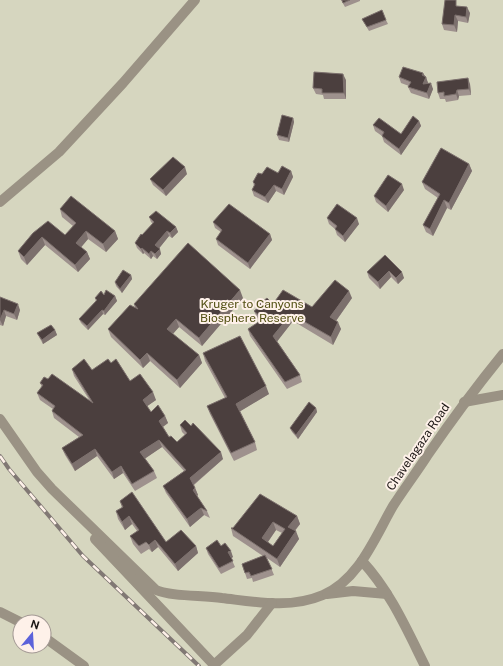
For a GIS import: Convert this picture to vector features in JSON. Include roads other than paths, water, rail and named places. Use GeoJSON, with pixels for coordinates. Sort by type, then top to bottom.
{"type":"FeatureCollection","features":[{"type":"Feature","properties":{"kind":"street"},"geometry":{"type":"LineString","coordinates":[[0,202],[59,152],[123,83],[195,0]]}},
{"type":"Feature","properties":{"kind":"street","name":"Chavelagaza Road"},"geometry":{"type":"LineString","coordinates":[[323,595],[342,582],[362,561],[394,506],[464,402],[503,354]]}},
{"type":"Feature","properties":{"kind":"street"},"geometry":{"type":"LineString","coordinates":[[464,402],[503,395]]}},
{"type":"Feature","properties":{"kind":"street"},"geometry":{"type":"LineString","coordinates":[[0,419],[37,472],[71,508],[156,590],[163,593],[203,595],[272,604],[298,602],[323,595],[353,591],[387,594]]}},
{"type":"Feature","properties":{"kind":"street"},"geometry":{"type":"LineString","coordinates":[[71,508],[88,531],[214,665],[247,634],[272,604]]}},
{"type":"Feature","properties":{"kind":"street"},"geometry":{"type":"LineString","coordinates":[[362,561],[377,577],[425,666]]}},
{"type":"Feature","properties":{"kind":"street"},"geometry":{"type":"LineString","coordinates":[[0,612],[12,618]]}},
{"type":"Feature","properties":{"kind":"street"},"geometry":{"type":"LineString","coordinates":[[52,643],[84,666]]}},
{"type":"Feature","properties":{"kind":"railway"},"geometry":{"type":"LineString","coordinates":[[0,456],[9,469],[83,556],[199,666]]}},
{"type":"Feature","properties":{"kind":"park label","name":"Kruger to Canyons Biosphere Reserve"},"geometry":{"type":"Point","coordinates":[252,311]}}]}
